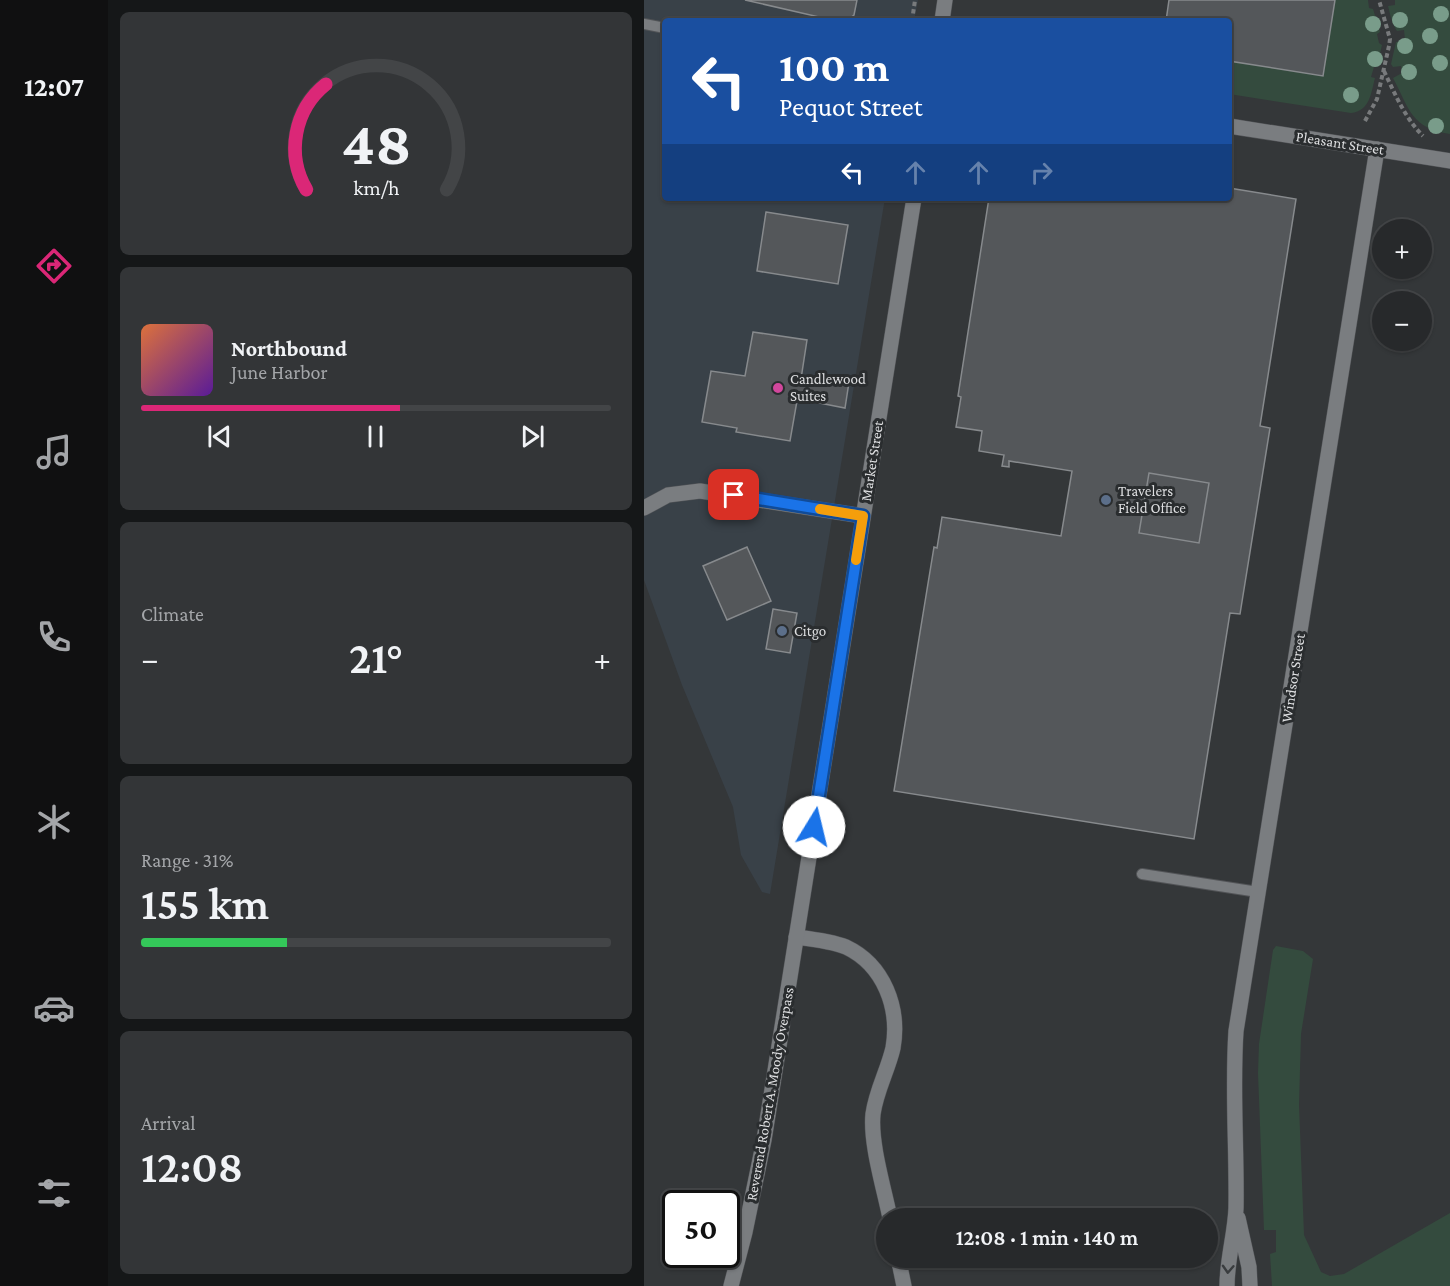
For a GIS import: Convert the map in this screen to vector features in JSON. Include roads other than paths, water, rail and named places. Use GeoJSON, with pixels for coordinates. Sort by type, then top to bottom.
{"type":"FeatureCollection","features":[{"type":"Feature","properties":{"kind":"main road"},"geometry":{"type":"LineString","coordinates":[[943,18],[946,0]]}},
{"type":"Feature","properties":{"kind":"main road","name":"Pleasant Street"},"geometry":{"type":"LineString","coordinates":[[1232,126],[1451,160]]}},
{"type":"Feature","properties":{"kind":"main road","name":"Windsor Street"},"geometry":{"type":"LineString","coordinates":[[1227,1286],[1227,1267],[1236,1210],[1234,1057],[1236,1031],[1377,148]]}},
{"type":"Feature","properties":{"kind":"main road","name":"Market Street"},"geometry":{"type":"LineString","coordinates":[[796,936],[914,201]]}},
{"type":"Feature","properties":{"kind":"main road"},"geometry":{"type":"LineString","coordinates":[[644,508],[675,493],[700,491],[863,516]]}},
{"type":"Feature","properties":{"kind":"main road"},"geometry":{"type":"LineString","coordinates":[[796,936],[836,944],[856,953],[879,975],[892,1002],[896,1030],[873,1116],[888,1208]]}},
{"type":"Feature","properties":{"kind":"main road","name":"Reverend Robert A. Moody Overpass"},"geometry":{"type":"LineString","coordinates":[[731,1286],[745,1233],[764,1140],[796,936]]}},
{"type":"Feature","properties":{"kind":"main road","name":"Windsor Street"},"geometry":{"type":"LineString","coordinates":[[1236,1210],[1249,1267],[1250,1286]]}},
{"type":"Feature","properties":{"kind":"main road"},"geometry":{"type":"LineString","coordinates":[[900,1268],[904,1286]]}},
{"type":"Feature","properties":{"kind":"lane"},"geometry":{"type":"LineString","coordinates":[[644,24],[662,27]]}},
{"type":"Feature","properties":{"kind":"lane"},"geometry":{"type":"LineString","coordinates":[[1142,874],[1258,892]]}},
{"type":"Feature","properties":{"kind":"place","name":"Candlewood Suites"},"geometry":{"type":"Point","coordinates":[778,388]}},
{"type":"Feature","properties":{"kind":"place","name":"Travelers Field Office"},"geometry":{"type":"Point","coordinates":[1106,500]}},
{"type":"Feature","properties":{"kind":"place","name":"Citgo"},"geometry":{"type":"Point","coordinates":[782,631]}}]}
